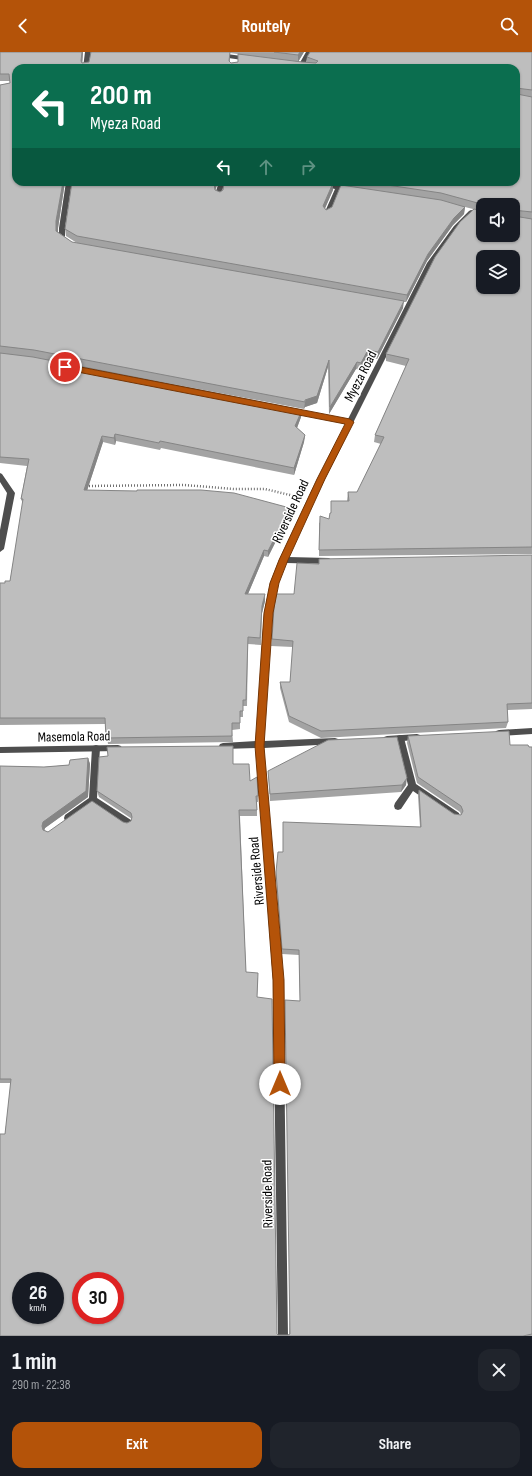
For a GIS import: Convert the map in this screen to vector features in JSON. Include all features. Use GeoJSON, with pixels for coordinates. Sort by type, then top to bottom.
{"type":"FeatureCollection","features":[{"type":"Feature","properties":{"kind":"street"},"geometry":{"type":"LineString","coordinates":[[86,64],[88,52]]}},
{"type":"Feature","properties":{"kind":"street"},"geometry":{"type":"LineString","coordinates":[[201,52],[235,60],[257,60]]}},
{"type":"Feature","properties":{"kind":"street"},"geometry":{"type":"LineString","coordinates":[[305,64],[309,52]]}},
{"type":"Feature","properties":{"kind":"street"},"geometry":{"type":"LineString","coordinates":[[68,186],[62,228],[62,238],[75,247]]}},
{"type":"Feature","properties":{"kind":"street"},"geometry":{"type":"LineString","coordinates":[[219,196],[221,186]]}},
{"type":"Feature","properties":{"kind":"street"},"geometry":{"type":"LineString","coordinates":[[326,186],[361,192]]}},
{"type":"Feature","properties":{"kind":"street"},"geometry":{"type":"LineString","coordinates":[[327,214],[338,188]]}},
{"type":"Feature","properties":{"kind":"street","name":"Myeza Road"},"geometry":{"type":"LineString","coordinates":[[288,410],[350,422],[430,263],[443,243],[468,212],[476,213]]}},
{"type":"Feature","properties":{"kind":"street"},"geometry":{"type":"LineString","coordinates":[[401,304],[409,306]]}},
{"type":"Feature","properties":{"kind":"street","name":"Riverside Road"},"geometry":{"type":"LineString","coordinates":[[283,1336],[278,980],[260,746],[268,613],[274,583],[283,560],[310,500],[350,422]]}},
{"type":"Feature","properties":{"kind":"street"},"geometry":{"type":"LineString","coordinates":[[0,476],[11,493],[0,549]]}},
{"type":"Feature","properties":{"kind":"street"},"geometry":{"type":"LineString","coordinates":[[283,560],[338,561]]}},
{"type":"Feature","properties":{"kind":"street"},"geometry":{"type":"LineString","coordinates":[[493,733],[532,731]]}},
{"type":"Feature","properties":{"kind":"street"},"geometry":{"type":"LineString","coordinates":[[377,739],[424,737]]}},
{"type":"Feature","properties":{"kind":"street"},"geometry":{"type":"LineString","coordinates":[[400,738],[412,786],[456,816]]}},
{"type":"Feature","properties":{"kind":"street"},"geometry":{"type":"LineString","coordinates":[[213,746],[260,746],[346,741]]}},
{"type":"Feature","properties":{"kind":"street"},"geometry":{"type":"LineString","coordinates":[[62,823],[92,800],[96,748]]}},
{"type":"Feature","properties":{"kind":"street","name":"Masemola Road"},"geometry":{"type":"LineString","coordinates":[[0,750],[128,748]]}},
{"type":"Feature","properties":{"kind":"street"},"geometry":{"type":"LineString","coordinates":[[398,806],[412,786]]}},
{"type":"Feature","properties":{"kind":"street"},"geometry":{"type":"LineString","coordinates":[[92,800],[128,823]]}},
{"type":"Feature","properties":{"kind":"path"},"geometry":{"type":"LineString","coordinates":[[79,486],[184,485],[234,489],[265,489],[310,500]]}},
{"type":"Feature","properties":{"kind":"building"},"geometry":{"type":"Polygon","coordinates":[[[0,52],[82,52],[82,63],[89,62],[91,52],[230,52],[229,61],[231,63],[238,62],[238,54],[316,63],[318,61],[307,57],[310,52],[532,52],[532,90],[520,88],[520,64],[12,64],[12,186],[62,186],[56,221],[56,231],[72,242],[404,301],[378,352],[368,350],[361,363],[357,362],[330,407],[329,360],[317,396],[305,400],[305,402],[34,350],[0,346],[0,85],[10,83],[9,74],[0,74],[0,52]]]}},
{"type":"Feature","properties":{"kind":"building"},"geometry":{"type":"Polygon","coordinates":[[[274,52],[300,52],[298,55],[274,52]]]}},
{"type":"Feature","properties":{"kind":"building"},"geometry":{"type":"Polygon","coordinates":[[[520,95],[532,97],[532,212],[520,211],[520,198],[476,198],[476,203],[441,193],[394,186],[520,186],[520,95]]]}},
{"type":"Feature","properties":{"kind":"building"},"geometry":{"type":"Polygon","coordinates":[[[71,186],[214,186],[215,190],[220,192],[223,190],[224,186],[332,186],[323,206],[326,210],[332,207],[341,186],[348,186],[441,200],[465,207],[454,218],[428,254],[407,295],[77,236],[65,229],[71,186]]]}},
{"type":"Feature","properties":{"kind":"building"},"geometry":{"type":"Polygon","coordinates":[[[474,209],[476,209],[476,242],[520,242],[520,217],[532,219],[532,547],[319,550],[320,516],[329,519],[331,513],[331,501],[349,501],[348,492],[357,492],[384,437],[375,435],[409,359],[386,354],[435,257],[460,222],[474,209]]]}},
{"type":"Feature","properties":{"kind":"building"},"geometry":{"type":"Polygon","coordinates":[[[0,353],[33,357],[302,410],[295,426],[305,435],[294,468],[160,441],[159,443],[115,434],[114,438],[102,436],[84,490],[201,490],[234,493],[290,508],[268,551],[264,550],[245,594],[265,594],[262,606],[260,638],[248,637],[246,700],[243,700],[243,711],[240,711],[240,723],[232,723],[232,736],[106,738],[105,718],[0,718],[0,583],[10,581],[23,499],[21,499],[29,459],[0,457],[0,353]]]}},
{"type":"Feature","properties":{"kind":"building"},"geometry":{"type":"Polygon","coordinates":[[[532,555],[532,703],[507,704],[508,722],[321,731],[289,716],[280,682],[290,682],[293,641],[272,639],[276,594],[294,594],[297,563],[319,564],[319,559],[532,555]]]}},
{"type":"Feature","properties":{"kind":"building"},"geometry":{"type":"Polygon","coordinates":[[[509,731],[510,745],[528,745],[529,747],[532,747],[532,1334],[523,1336],[0,1336],[0,1134],[5,1134],[11,1079],[0,1079],[0,766],[44,767],[69,765],[70,760],[88,758],[86,791],[43,822],[43,830],[48,832],[92,801],[123,822],[127,823],[131,821],[131,813],[97,791],[99,757],[108,756],[107,747],[233,746],[233,764],[249,764],[250,781],[257,777],[257,810],[239,810],[246,972],[258,973],[257,997],[272,999],[278,1335],[290,1334],[285,1000],[300,1001],[299,950],[282,949],[276,872],[278,852],[283,852],[283,822],[421,827],[419,790],[454,814],[461,815],[463,811],[461,806],[418,777],[408,736],[509,731]]]}},
{"type":"Feature","properties":{"kind":"building"},"geometry":{"type":"Polygon","coordinates":[[[397,737],[407,778],[402,785],[270,794],[268,771],[328,740],[397,737]]]}},
{"type":"Feature","properties":{"kind":"route"},"geometry":{"type":"LineString","coordinates":[[65,367],[350,422],[310,500],[283,560],[274,583],[268,613],[260,746],[278,980],[280,1084]]}}]}
